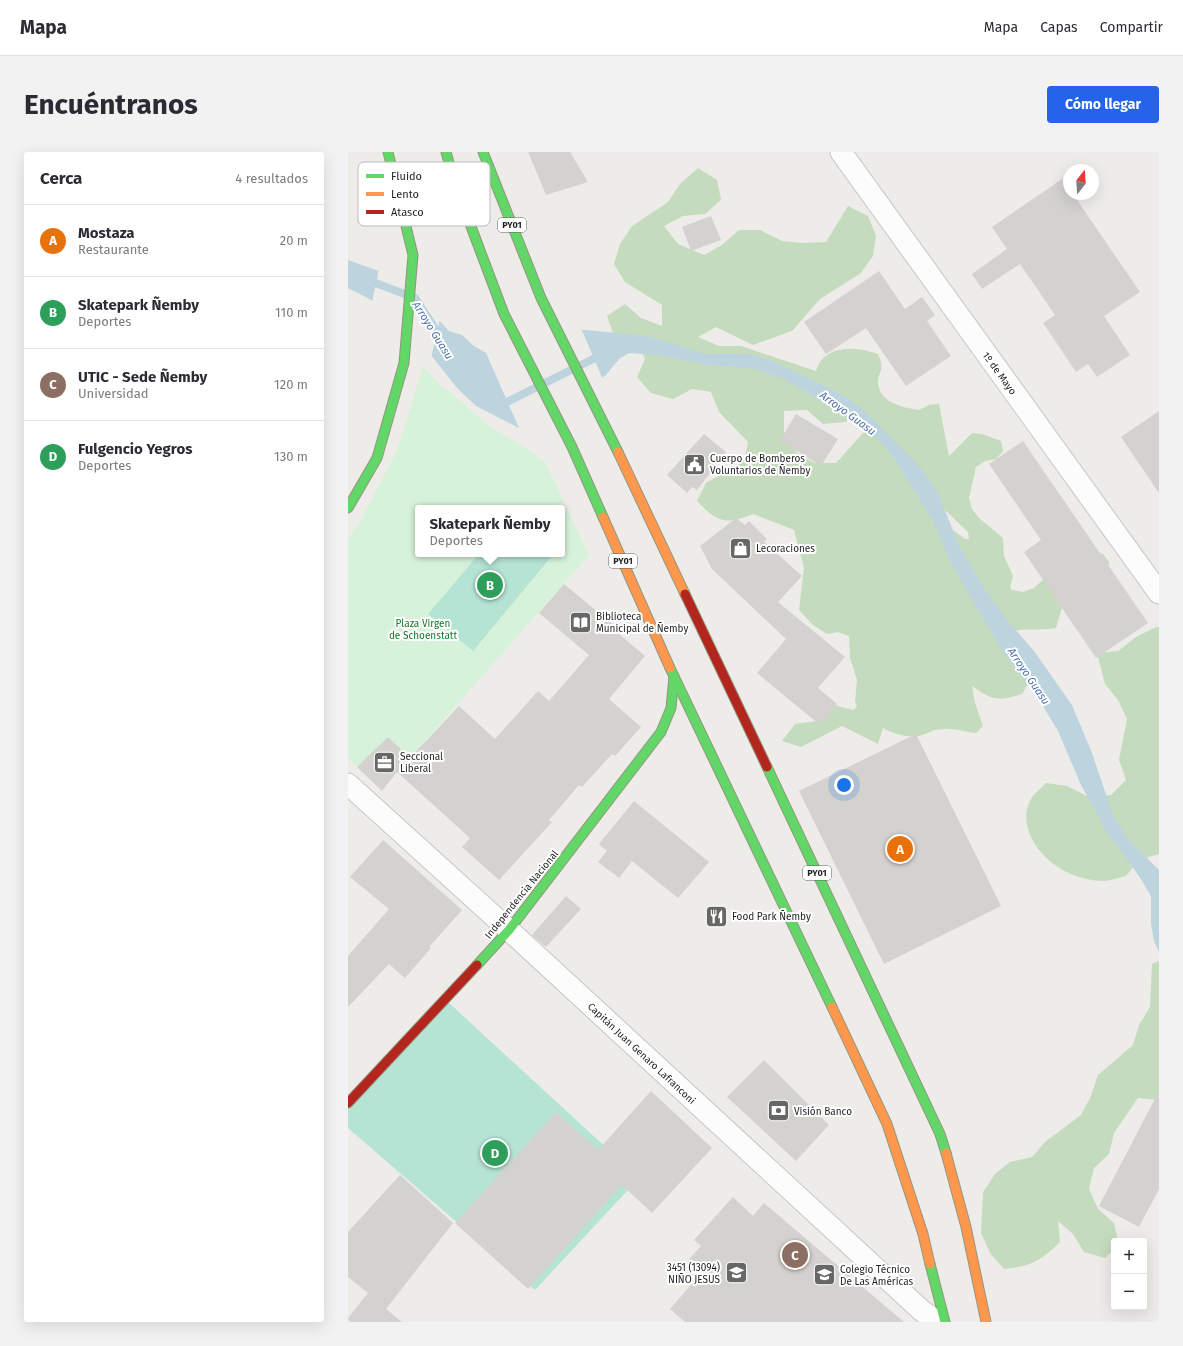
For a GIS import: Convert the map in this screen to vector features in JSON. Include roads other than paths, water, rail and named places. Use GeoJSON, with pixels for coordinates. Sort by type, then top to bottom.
{"type":"FeatureCollection","features":[{"type":"Feature","properties":{"kind":"main road"},"geometry":{"type":"LineString","coordinates":[[388,152],[390,162]]}},
{"type":"Feature","properties":{"kind":"main road","name":"PY01"},"geometry":{"type":"LineString","coordinates":[[446,152],[449,162]]}},
{"type":"Feature","properties":{"kind":"main road","name":"PY01"},"geometry":{"type":"LineString","coordinates":[[483,152],[487,162]]}},
{"type":"Feature","properties":{"kind":"main road","name":"PY01"},"geometry":{"type":"LineString","coordinates":[[490,170],[541,298],[611,437],[940,1134],[960,1198],[980,1285],[986,1322]]}},
{"type":"Feature","properties":{"kind":"main road"},"geometry":{"type":"LineString","coordinates":[[348,508],[377,458],[404,363],[413,255],[406,226]]}},
{"type":"Feature","properties":{"kind":"main road","name":"PY01"},"geometry":{"type":"LineString","coordinates":[[471,226],[504,314],[572,447],[674,676],[887,1124],[923,1234],[945,1322]]}},
{"type":"Feature","properties":{"kind":"main road","name":"Independencia Nacional"},"geometry":{"type":"LineString","coordinates":[[348,1103],[509,930],[661,732],[671,708],[674,676]]}},
{"type":"Feature","properties":{"kind":"street","name":"1º de Mayo"},"geometry":{"type":"LineString","coordinates":[[841,152],[1159,593]]}},
{"type":"Feature","properties":{"kind":"street","name":"Capitán Juan Genaro Lafranconi"},"geometry":{"type":"LineString","coordinates":[[348,784],[509,930],[921,1310],[937,1322]]}},
{"type":"Feature","properties":{"kind":"water"},"geometry":{"type":"Polygon","coordinates":[[[348,260],[384,273],[379,304],[348,288],[348,260]]]}},
{"type":"Feature","properties":{"kind":"water"},"geometry":{"type":"Polygon","coordinates":[[[434,315],[449,331],[462,335],[474,346],[486,353],[519,428],[476,406],[458,389],[426,349],[434,315]]]}},
{"type":"Feature","properties":{"kind":"water"},"geometry":{"type":"Polygon","coordinates":[[[575,329],[649,336],[705,354],[748,354],[767,359],[834,390],[862,408],[921,468],[939,495],[958,543],[984,588],[1007,620],[1034,651],[1072,705],[1092,753],[1113,815],[1127,838],[1159,870],[1159,952],[1154,941],[1151,924],[1151,896],[1139,876],[1106,831],[1081,785],[1058,731],[1033,690],[1004,654],[949,560],[933,521],[894,458],[879,440],[855,422],[784,379],[751,368],[708,365],[657,355],[629,353],[619,359],[606,375],[597,382],[575,329]]]}},
{"type":"Feature","properties":{"kind":"waterway","name":"Arroyo Guasu"},"geometry":{"type":"LineString","coordinates":[[373,282],[415,298],[438,333]]}},
{"type":"Feature","properties":{"kind":"waterway","name":"Arroyo Guasu"},"geometry":{"type":"LineString","coordinates":[[499,406],[597,357]]}},
{"type":"Feature","properties":{"kind":"place","name":"Cuerpo de Bomberos Voluntarios de Ñemby"},"geometry":{"type":"Point","coordinates":[695,464]}},
{"type":"Feature","properties":{"kind":"place","name":"Lecoraciones"},"geometry":{"type":"Point","coordinates":[740,548]}},
{"type":"Feature","properties":{"kind":"place","name":"Skatepark Ñemby"},"geometry":{"type":"Point","coordinates":[490,585]}},
{"type":"Feature","properties":{"kind":"place","name":"Biblioteca Municipal de Ñemby"},"geometry":{"type":"Point","coordinates":[580,622]}},
{"type":"Feature","properties":{"kind":"place","name":"Seccional Liberal"},"geometry":{"type":"Point","coordinates":[384,762]}},
{"type":"Feature","properties":{"kind":"place","name":"Mostaza"},"geometry":{"type":"Point","coordinates":[900,849]}},
{"type":"Feature","properties":{"kind":"place","name":"Food Park Ñemby"},"geometry":{"type":"Point","coordinates":[716,916]}},
{"type":"Feature","properties":{"kind":"place","name":"Visión Banco"},"geometry":{"type":"Point","coordinates":[779,1111]}},
{"type":"Feature","properties":{"kind":"place","name":"Fulgencio Yegros"},"geometry":{"type":"Point","coordinates":[495,1153]}},
{"type":"Feature","properties":{"kind":"place","name":"UTIC - Sede Ñemby"},"geometry":{"type":"Point","coordinates":[795,1255]}},
{"type":"Feature","properties":{"kind":"place","name":"3451 (13094) NIÑO JESUS"},"geometry":{"type":"Point","coordinates":[736,1273]}},
{"type":"Feature","properties":{"kind":"place","name":"Colegio Técnico De Las Américas"},"geometry":{"type":"Point","coordinates":[825,1275]}},
{"type":"Feature","properties":{"kind":"park label","name":"Plaza Virgen de Schoenstatt"},"geometry":{"type":"Point","coordinates":[423,628]}}]}
